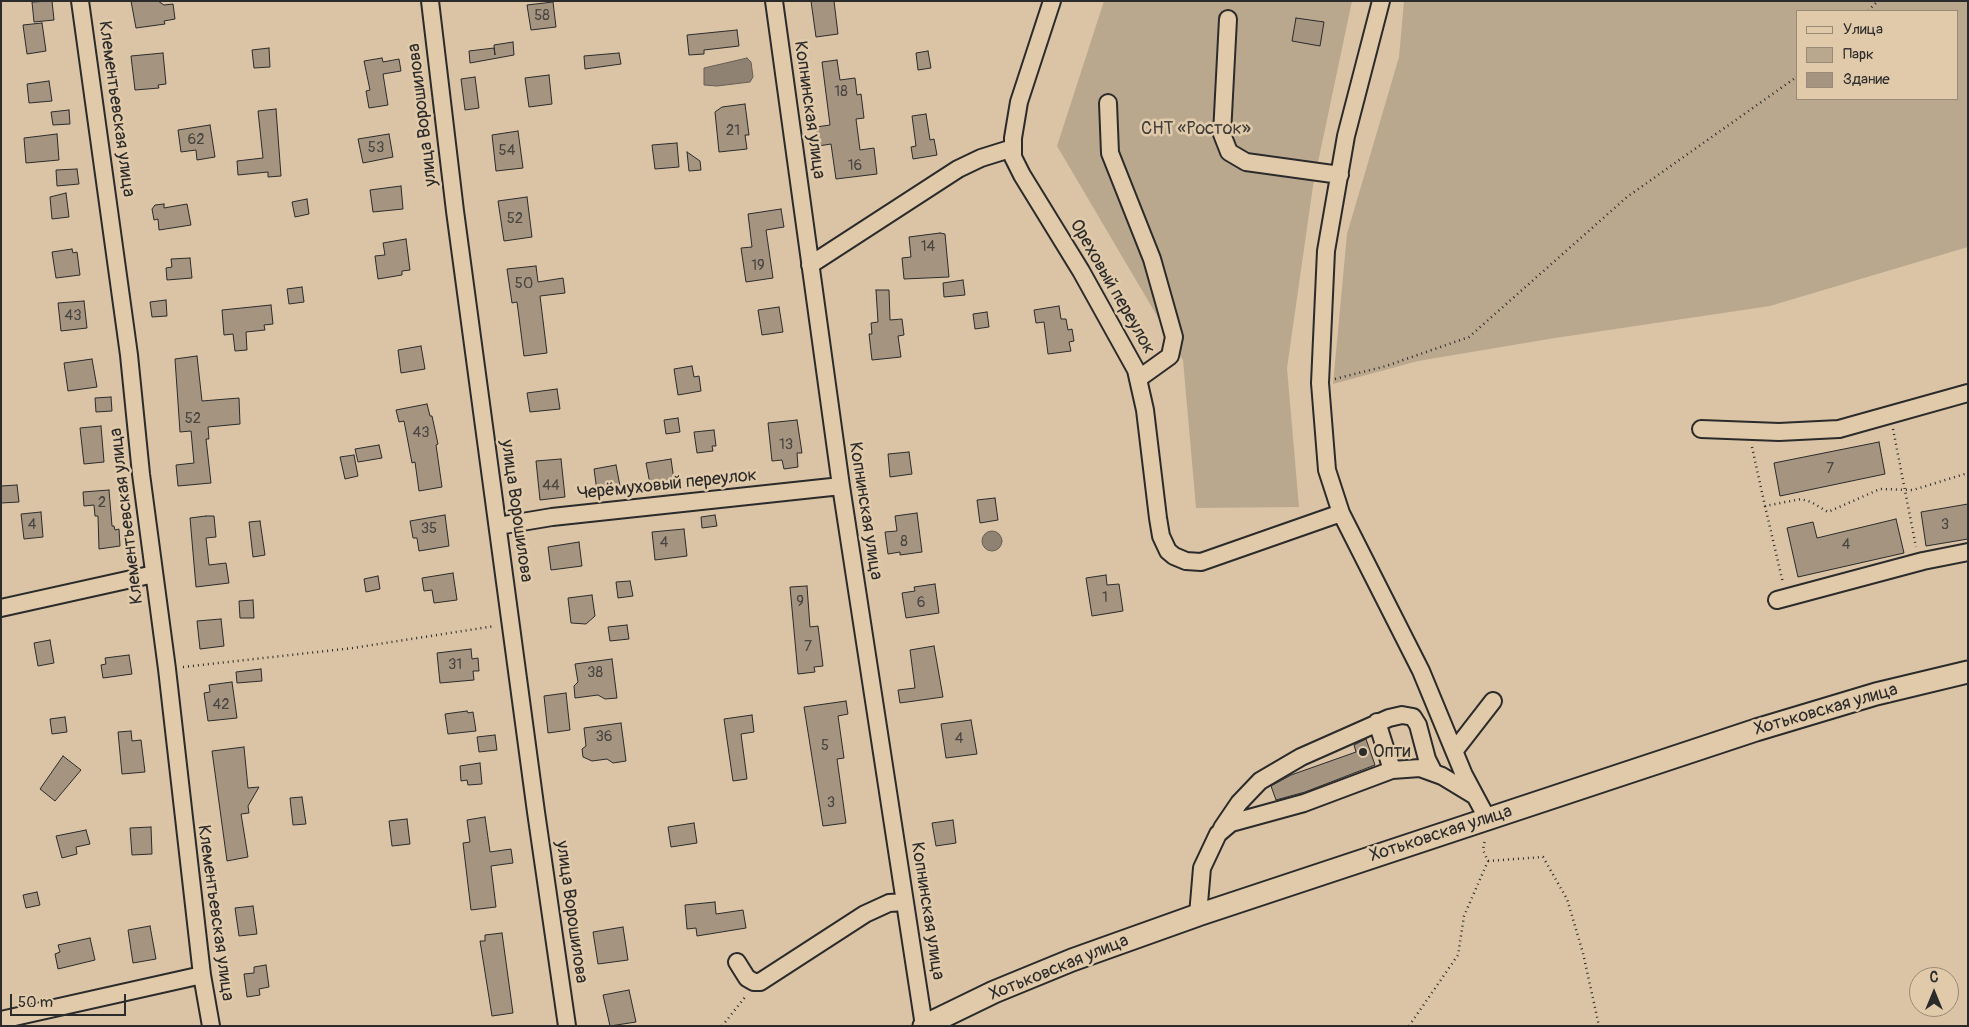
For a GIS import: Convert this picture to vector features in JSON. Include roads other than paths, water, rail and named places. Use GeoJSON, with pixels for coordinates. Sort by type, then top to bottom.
{"type":"FeatureCollection","features":[{"type":"Feature","properties":{"kind":"main road","name":"Хотьковская улица"},"geometry":{"type":"LineString","coordinates":[[924,1026],[994,992],[1072,960],[1198,915],[1756,730],[1876,694],[1968,672]]}},
{"type":"Feature","properties":{"kind":"street","name":"Клементьевская улица"},"geometry":{"type":"LineString","coordinates":[[80,1],[129,355],[141,474],[167,669],[202,975],[211,1026]]}},
{"type":"Feature","properties":{"kind":"street","name":"улица Ворошилова"},"geometry":{"type":"LineString","coordinates":[[430,1],[440,100],[567,1026]]}},
{"type":"Feature","properties":{"kind":"street","name":"Копнинская улица"},"geometry":{"type":"LineString","coordinates":[[774,1],[841,486],[924,1026]]}},
{"type":"Feature","properties":{"kind":"street","name":"Ореховый переулок"},"geometry":{"type":"LineString","coordinates":[[1052,1],[1019,102],[1013,157],[1121,342],[1138,379],[1145,410],[1161,536],[1168,551],[1186,561],[1201,562],[1341,513]]}},
{"type":"Feature","properties":{"kind":"street"},"geometry":{"type":"LineString","coordinates":[[1381,1],[1346,136],[1326,251],[1320,383],[1326,470],[1341,513],[1421,670],[1475,796],[1487,818]]}},
{"type":"Feature","properties":{"kind":"street"},"geometry":{"type":"LineString","coordinates":[[1228,19],[1222,134],[1228,152],[1246,162],[1340,175]]}},
{"type":"Feature","properties":{"kind":"street"},"geometry":{"type":"LineString","coordinates":[[1108,103],[1110,153],[1152,260],[1174,337],[1170,356],[1138,379]]}},
{"type":"Feature","properties":{"kind":"street"},"geometry":{"type":"LineString","coordinates":[[810,266],[902,203],[958,169],[981,158],[1013,148]]}},
{"type":"Feature","properties":{"kind":"street"},"geometry":{"type":"LineString","coordinates":[[1701,428],[1779,432],[1839,428],[1890,416],[1968,393]]}},
{"type":"Feature","properties":{"kind":"street","name":"Черёмуховый переулок"},"geometry":{"type":"LineString","coordinates":[[498,526],[552,517],[841,486]]}},
{"type":"Feature","properties":{"kind":"street"},"geometry":{"type":"LineString","coordinates":[[1782,599],[1919,562],[1968,552]]}},
{"type":"Feature","properties":{"kind":"street"},"geometry":{"type":"LineString","coordinates":[[1,608],[154,574]]}},
{"type":"Feature","properties":{"kind":"street"},"geometry":{"type":"LineString","coordinates":[[1455,750],[1493,701]]}},
{"type":"Feature","properties":{"kind":"street"},"geometry":{"type":"LineString","coordinates":[[1198,915],[1202,868],[1218,834],[1239,803],[1260,781],[1301,757],[1377,722],[1402,715],[1413,717],[1418,725],[1427,759],[1434,773]]}},
{"type":"Feature","properties":{"kind":"street"},"geometry":{"type":"LineString","coordinates":[[1377,722],[1392,770]]}},
{"type":"Feature","properties":{"kind":"street"},"geometry":{"type":"LineString","coordinates":[[1218,834],[1231,823],[1304,803],[1392,770],[1420,768],[1434,773],[1475,796]]}},
{"type":"Feature","properties":{"kind":"street"},"geometry":{"type":"LineString","coordinates":[[737,962],[747,978],[754,982],[760,982],[880,906],[905,902]]}},
{"type":"Feature","properties":{"kind":"street"},"geometry":{"type":"LineString","coordinates":[[1,1020],[202,975]]}},
{"type":"Feature","properties":{"kind":"place","name":"Опти"},"geometry":{"type":"Point","coordinates":[1363,752]}},
{"type":"Feature","properties":{"kind":"park label","name":"СНТ «Росток»"},"geometry":{"type":"Point","coordinates":[1196,129]}}]}
